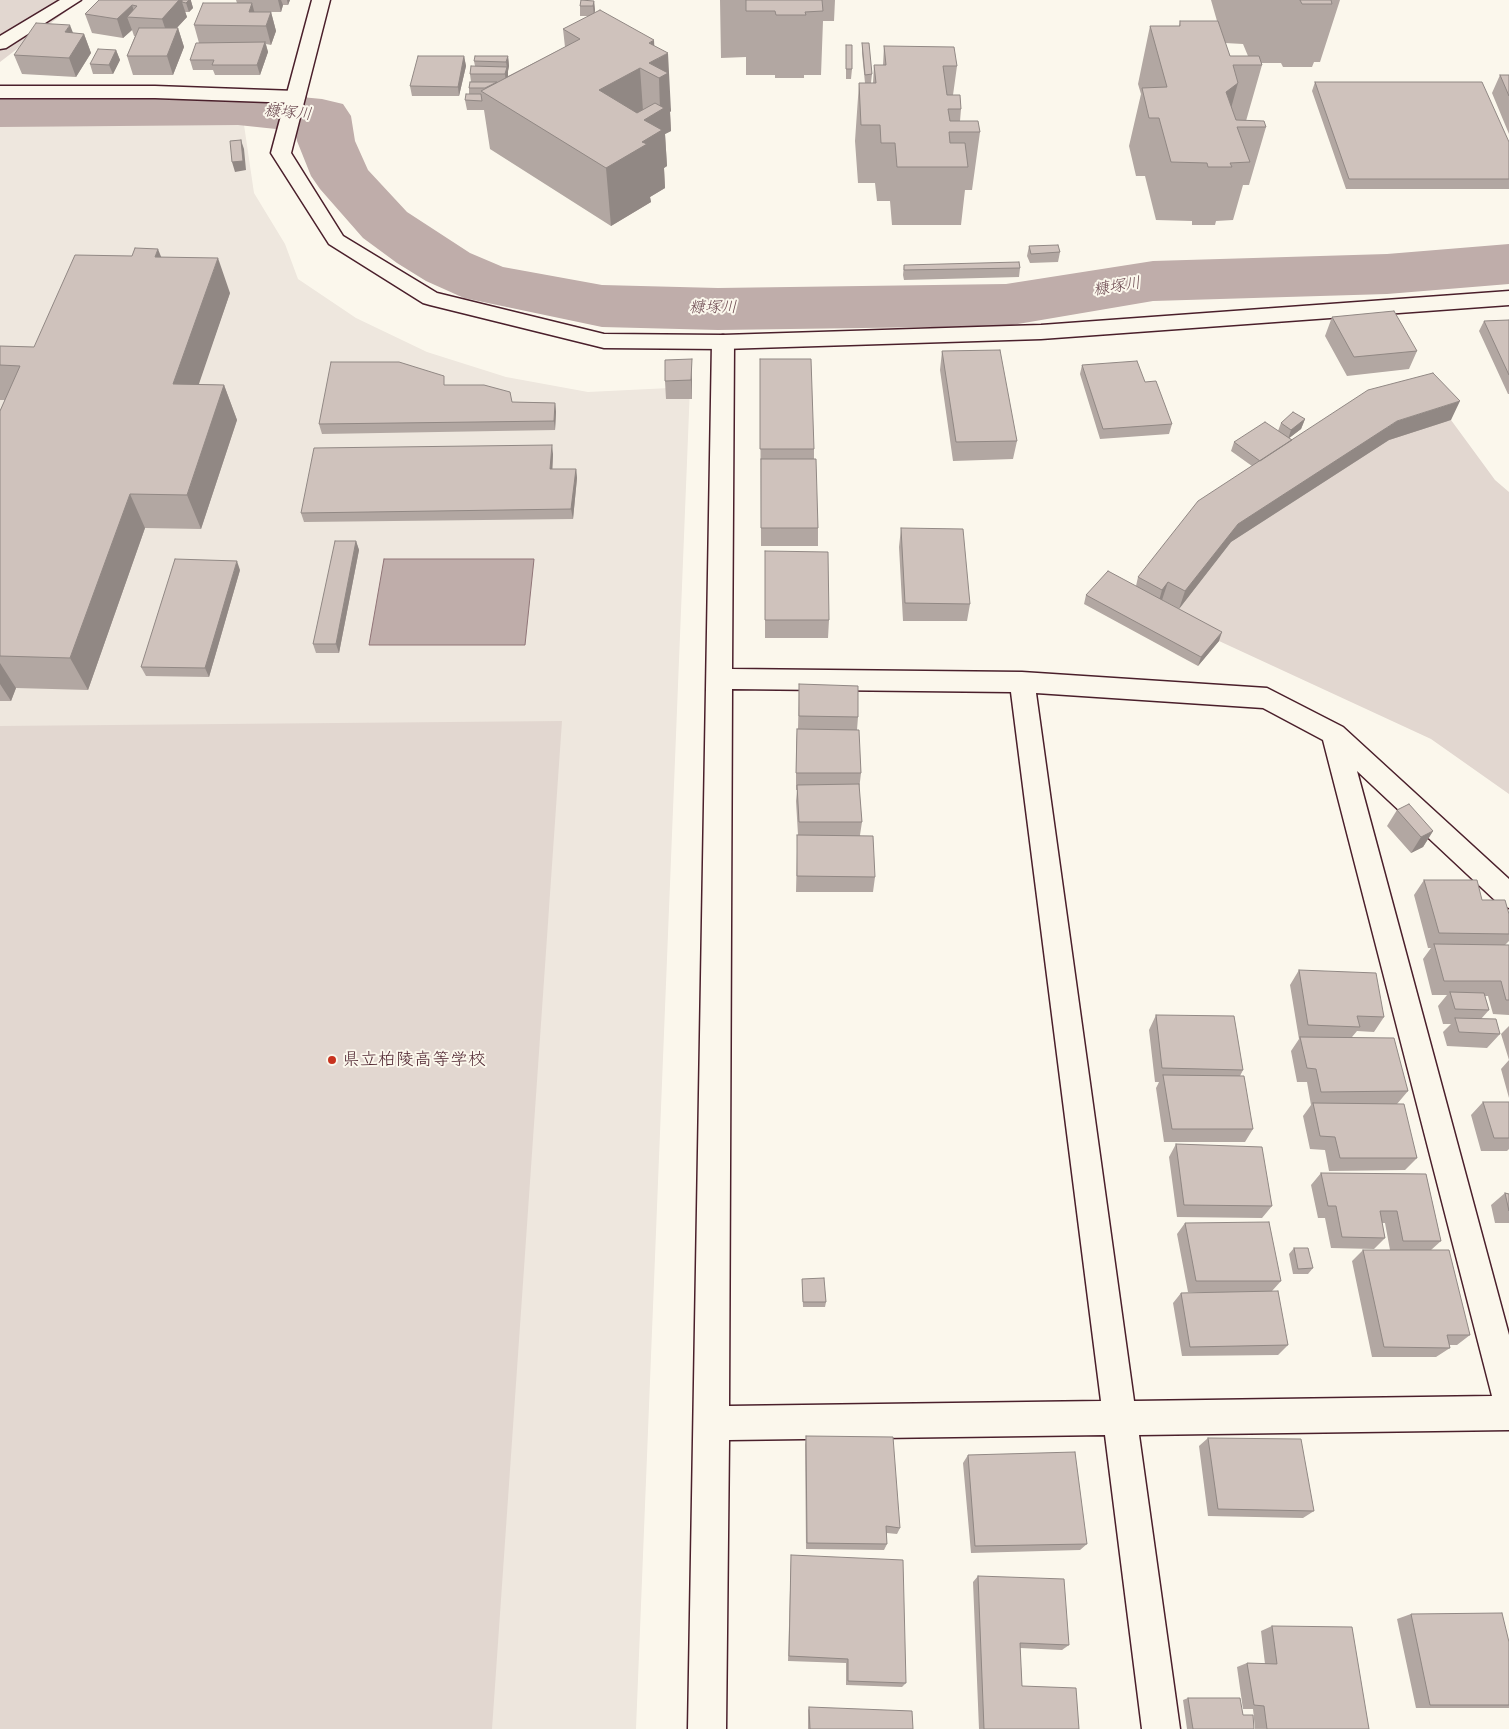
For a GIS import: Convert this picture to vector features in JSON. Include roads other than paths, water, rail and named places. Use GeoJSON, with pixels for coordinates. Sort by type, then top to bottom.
{"type":"FeatureCollection","features":[{"type":"Feature","properties":{"kind":"street"},"geometry":{"type":"LineString","coordinates":[[0,44],[72,0]]}},
{"type":"Feature","properties":{"kind":"street"},"geometry":{"type":"LineString","coordinates":[[321,0],[281,153],[336,240],[430,298],[604,341],[723,342],[1041,332],[1509,298]]}},
{"type":"Feature","properties":{"kind":"street"},"geometry":{"type":"LineString","coordinates":[[0,92],[155,92],[296,97]]}},
{"type":"Feature","properties":{"kind":"street"},"geometry":{"type":"LineString","coordinates":[[707,1729],[723,342]]}},
{"type":"Feature","properties":{"kind":"street"},"geometry":{"type":"LineString","coordinates":[[720,680],[1022,682],[1267,698],[1334,734],[1509,896]]}},
{"type":"Feature","properties":{"kind":"street"},"geometry":{"type":"LineString","coordinates":[[1022,682],[1161,1729]]}},
{"type":"Feature","properties":{"kind":"street"},"geometry":{"type":"LineString","coordinates":[[1334,734],[1509,1398]]}},
{"type":"Feature","properties":{"kind":"street"},"geometry":{"type":"LineString","coordinates":[[712,1423],[1509,1414]]}},
{"type":"Feature","properties":{"kind":"waterway","name":"糠塚川"},"geometry":{"type":"LineString","coordinates":[[0,110],[238,108],[322,116],[326,141],[341,176],[385,225],[419,249],[448,267],[487,284],[602,306],[718,309],[1006,305],[1153,281],[1387,274],[1509,264]]}},
{"type":"Feature","properties":{"kind":"place","name":"県立柏陵高等学校"},"geometry":{"type":"Point","coordinates":[332,1060]}}]}
